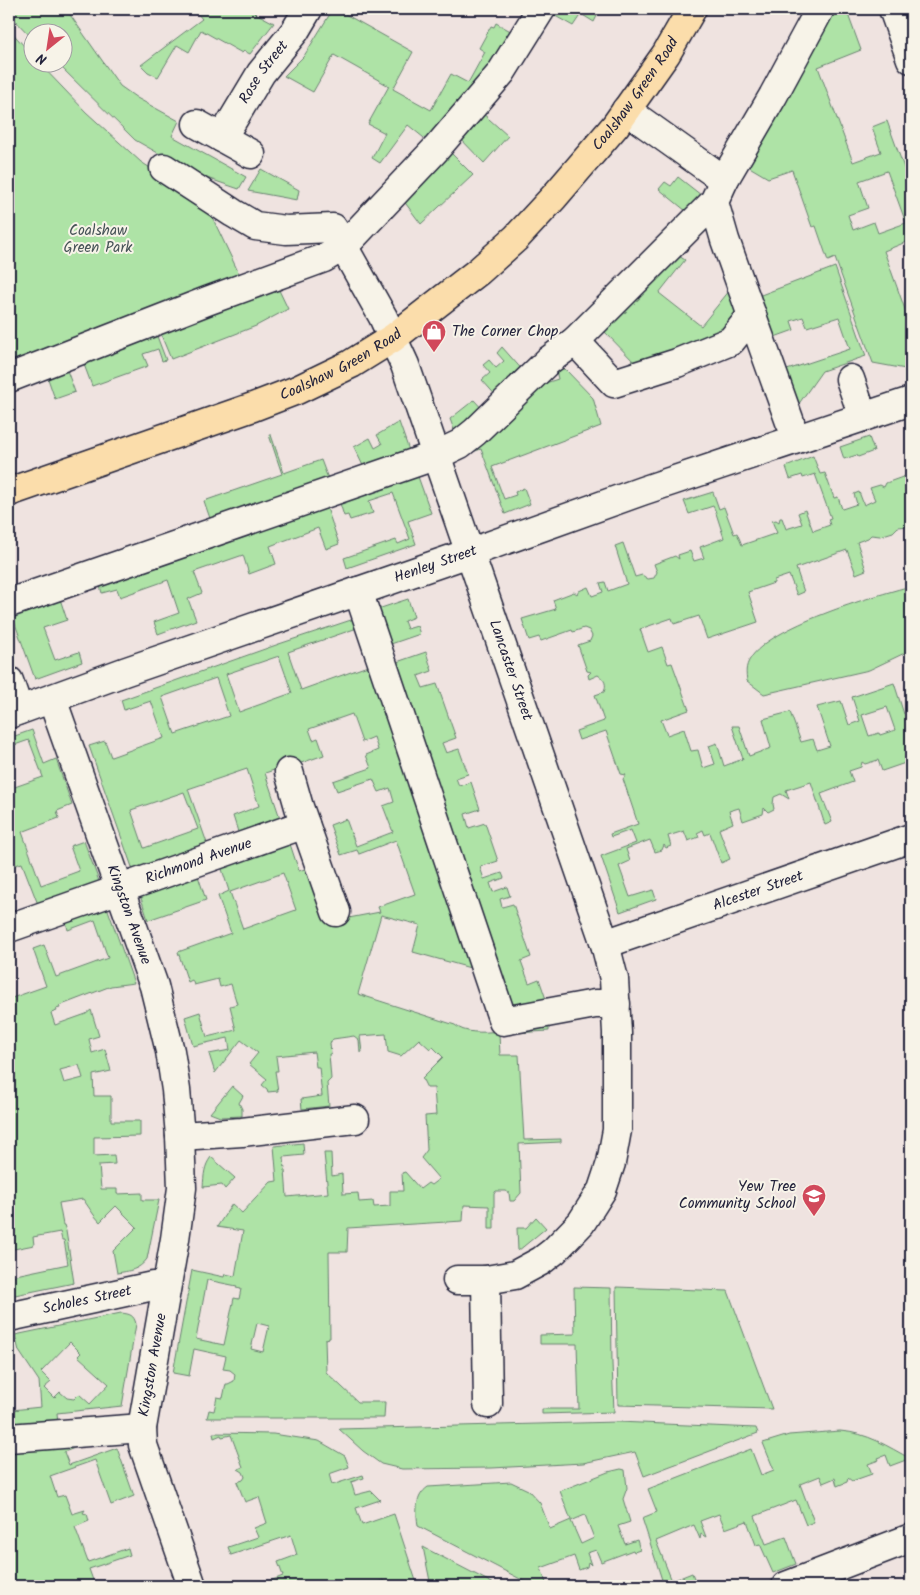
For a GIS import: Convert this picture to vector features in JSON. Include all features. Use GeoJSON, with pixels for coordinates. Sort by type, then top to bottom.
{"type":"FeatureCollection","features":[{"type":"Feature","properties":{"kind":"main road","name":"Coalshaw Green Road"},"geometry":{"type":"LineString","coordinates":[[9,492],[254,407],[297,390],[351,364],[393,338],[479,271],[516,238],[554,197],[615,126],[666,54],[692,9]]}},
{"type":"Feature","properties":{"kind":"street","name":"Rose Street"},"geometry":{"type":"LineString","coordinates":[[222,138],[261,73],[294,31],[308,9]]}},
{"type":"Feature","properties":{"kind":"street"},"geometry":{"type":"LineString","coordinates":[[9,378],[324,258],[344,246],[436,149],[501,73],[541,9]]}},
{"type":"Feature","properties":{"kind":"street"},"geometry":{"type":"LineString","coordinates":[[9,603],[437,455],[460,444],[475,432],[548,361],[575,341],[719,191],[820,9]]}},
{"type":"Feature","properties":{"kind":"street"},"geometry":{"type":"LineString","coordinates":[[893,9],[911,59]]}},
{"type":"Feature","properties":{"kind":"street"},"geometry":{"type":"LineString","coordinates":[[626,110],[719,191],[723,234],[790,422]]}},
{"type":"Feature","properties":{"kind":"street"},"geometry":{"type":"LineString","coordinates":[[197,124],[251,154]]}},
{"type":"Feature","properties":{"kind":"street","name":"Lancaster Street"},"geometry":{"type":"LineString","coordinates":[[164,168],[255,226],[286,230],[333,228],[344,246],[393,338],[405,365],[605,944],[614,979],[616,1004],[617,1130],[611,1163],[602,1190],[582,1223],[554,1252],[531,1267],[515,1275],[486,1280],[457,1280]]}},
{"type":"Feature","properties":{"kind":"street"},"geometry":{"type":"LineString","coordinates":[[575,341],[614,383],[676,363],[731,342],[752,316]]}},
{"type":"Feature","properties":{"kind":"street"},"geometry":{"type":"LineString","coordinates":[[850,379],[863,417]]}},
{"type":"Feature","properties":{"kind":"street","name":"Henley Street"},"geometry":{"type":"LineString","coordinates":[[14,712],[642,491],[911,401]]}},
{"type":"Feature","properties":{"kind":"street"},"geometry":{"type":"LineString","coordinates":[[358,591],[503,1021],[595,1004],[616,1004]]}},
{"type":"Feature","properties":{"kind":"street"},"geometry":{"type":"LineString","coordinates":[[9,681],[14,712]]}},
{"type":"Feature","properties":{"kind":"street","name":"Kingston Avenue"},"geometry":{"type":"LineString","coordinates":[[52,699],[158,1000],[170,1051],[176,1090],[182,1188],[142,1428],[143,1445],[192,1586]]}},
{"type":"Feature","properties":{"kind":"street"},"geometry":{"type":"LineString","coordinates":[[289,772],[336,912]]}},
{"type":"Feature","properties":{"kind":"street","name":"Richmond Avenue"},"geometry":{"type":"LineString","coordinates":[[9,928],[120,889],[302,815]]}},
{"type":"Feature","properties":{"kind":"street","name":"Alcester Street"},"geometry":{"type":"LineString","coordinates":[[605,944],[911,838]]}},
{"type":"Feature","properties":{"kind":"street"},"geometry":{"type":"LineString","coordinates":[[180,1136],[242,1132],[355,1119]]}},
{"type":"Feature","properties":{"kind":"street"},"geometry":{"type":"LineString","coordinates":[[486,1280],[488,1404]]}},
{"type":"Feature","properties":{"kind":"street","name":"Scholes Street"},"geometry":{"type":"LineString","coordinates":[[9,1317],[154,1286],[166,1288]]}},
{"type":"Feature","properties":{"kind":"street"},"geometry":{"type":"LineString","coordinates":[[9,1438],[142,1428]]}},
{"type":"Feature","properties":{"kind":"street"},"geometry":{"type":"LineString","coordinates":[[786,1586],[911,1538]]}},
{"type":"Feature","properties":{"kind":"green space"},"geometry":{"type":"Polygon","coordinates":[[[9,9],[66,9],[120,86],[137,98],[179,121],[172,136],[246,177],[239,189],[195,174],[135,140],[66,72],[72,72],[72,22],[22,22],[22,28],[9,14],[9,9]]]}},
{"type":"Feature","properties":{"kind":"green space"},"geometry":{"type":"Polygon","coordinates":[[[194,9],[248,9],[274,23],[250,54],[244,51],[242,53],[201,30],[189,52],[177,45],[158,77],[148,72],[141,65],[202,19],[194,9]]]}},
{"type":"Feature","properties":{"kind":"green space"},"geometry":{"type":"Polygon","coordinates":[[[333,9],[413,52],[393,89],[431,110],[451,74],[468,83],[485,52],[479,48],[491,26],[494,27],[496,23],[516,34],[429,142],[408,125],[380,163],[372,158],[385,133],[368,124],[389,86],[334,55],[313,92],[284,76],[304,56],[333,9]]]}},
{"type":"Feature","properties":{"kind":"green space"},"geometry":{"type":"Polygon","coordinates":[[[552,9],[586,9],[597,16],[594,22],[581,14],[573,26],[550,13],[552,9]]]}},
{"type":"Feature","properties":{"kind":"green space"},"geometry":{"type":"Polygon","coordinates":[[[827,9],[846,9],[861,50],[818,67],[853,162],[881,152],[872,127],[887,121],[911,187],[911,240],[884,251],[911,326],[911,370],[873,363],[835,258],[828,261],[816,226],[812,227],[792,170],[768,178],[741,162],[827,9]],[[887,171],[859,181],[868,208],[848,215],[853,230],[874,222],[878,233],[906,223],[887,171]]]}},
{"type":"Feature","properties":{"kind":"green space","name":"Coalshaw Green Park"},"geometry":{"type":"Polygon","coordinates":[[[9,29],[22,44],[22,72],[48,72],[86,112],[141,162],[206,204],[242,280],[9,368],[9,29]]]}},
{"type":"Feature","properties":{"kind":"green space"},"geometry":{"type":"Polygon","coordinates":[[[480,111],[508,136],[484,163],[458,136],[480,111]]]}},
{"type":"Feature","properties":{"kind":"green space"},"geometry":{"type":"Polygon","coordinates":[[[447,149],[473,175],[421,224],[403,200],[447,149]]]}},
{"type":"Feature","properties":{"kind":"green space"},"geometry":{"type":"Polygon","coordinates":[[[261,169],[299,190],[297,200],[248,191],[261,169]]]}},
{"type":"Feature","properties":{"kind":"green space"},"geometry":{"type":"Polygon","coordinates":[[[678,177],[701,195],[686,211],[659,189],[665,182],[671,186],[678,177]]]}},
{"type":"Feature","properties":{"kind":"green space"},"geometry":{"type":"Polygon","coordinates":[[[679,256],[685,260],[659,293],[701,326],[734,285],[740,309],[727,331],[636,364],[604,331],[679,256]]]}},
{"type":"Feature","properties":{"kind":"green space"},"geometry":{"type":"Polygon","coordinates":[[[835,267],[866,356],[822,371],[793,412],[753,298],[835,267]],[[803,317],[791,321],[794,330],[769,339],[781,372],[850,349],[839,317],[807,327],[803,317]]]}},
{"type":"Feature","properties":{"kind":"green space"},"geometry":{"type":"Polygon","coordinates":[[[277,286],[288,309],[256,326],[171,359],[159,330],[277,286]]]}},
{"type":"Feature","properties":{"kind":"green space"},"geometry":{"type":"Polygon","coordinates":[[[155,331],[166,360],[162,361],[158,349],[143,354],[148,366],[92,386],[82,359],[155,331]]]}},
{"type":"Feature","properties":{"kind":"green space"},"geometry":{"type":"Polygon","coordinates":[[[502,347],[525,373],[498,398],[482,380],[490,373],[483,365],[489,360],[496,368],[504,361],[497,353],[502,347]]]}},
{"type":"Feature","properties":{"kind":"green space"},"geometry":{"type":"Polygon","coordinates":[[[65,365],[75,392],[55,399],[46,373],[65,365]]]}},
{"type":"Feature","properties":{"kind":"green space"},"geometry":{"type":"Polygon","coordinates":[[[555,366],[566,370],[593,398],[601,426],[492,467],[504,499],[516,495],[515,492],[524,488],[530,504],[505,514],[481,449],[464,455],[499,419],[515,412],[513,404],[536,386],[558,379],[555,366]]]}},
{"type":"Feature","properties":{"kind":"green space"},"geometry":{"type":"Polygon","coordinates":[[[474,400],[485,412],[457,438],[450,419],[474,400]]]}},
{"type":"Feature","properties":{"kind":"green space"},"geometry":{"type":"Polygon","coordinates":[[[399,422],[411,456],[366,472],[354,447],[370,438],[375,448],[382,444],[377,435],[399,422]]]}},
{"type":"Feature","properties":{"kind":"green space"},"geometry":{"type":"Polygon","coordinates":[[[269,435],[271,435],[284,473],[321,460],[330,484],[212,524],[204,501],[282,474],[269,435]]]}},
{"type":"Feature","properties":{"kind":"green space"},"geometry":{"type":"Polygon","coordinates":[[[869,437],[874,451],[858,457],[857,455],[844,459],[840,447],[869,437]]]}},
{"type":"Feature","properties":{"kind":"green space"},"geometry":{"type":"Polygon","coordinates":[[[813,456],[820,474],[825,473],[834,498],[838,497],[842,509],[857,504],[854,494],[859,492],[864,505],[875,500],[870,488],[880,485],[884,487],[886,483],[911,474],[911,526],[898,527],[893,532],[880,536],[871,535],[857,542],[866,570],[856,574],[847,550],[796,568],[804,592],[797,595],[789,575],[774,580],[774,583],[748,592],[758,622],[707,639],[699,616],[674,624],[672,618],[640,629],[648,652],[662,647],[668,664],[672,663],[689,710],[661,720],[667,735],[684,729],[691,751],[698,750],[703,768],[715,764],[709,746],[717,743],[724,766],[743,759],[732,726],[739,726],[749,756],[771,748],[763,719],[790,712],[801,742],[813,739],[817,750],[830,746],[817,707],[841,701],[849,725],[860,721],[852,697],[894,683],[904,714],[911,712],[911,761],[882,771],[878,760],[865,764],[862,762],[861,767],[849,771],[853,782],[821,794],[832,822],[825,825],[811,782],[786,790],[789,799],[781,794],[774,797],[774,809],[768,812],[764,808],[763,814],[743,821],[739,808],[729,811],[733,823],[719,829],[730,859],[721,863],[710,833],[705,835],[703,830],[697,833],[699,837],[688,841],[684,831],[668,836],[671,846],[666,848],[664,845],[662,850],[655,852],[650,840],[626,849],[630,861],[619,866],[630,897],[653,890],[656,899],[620,912],[601,856],[636,843],[631,830],[611,837],[610,834],[638,824],[623,779],[626,775],[621,774],[606,731],[579,740],[576,731],[604,721],[595,695],[604,692],[605,682],[598,675],[589,679],[588,675],[591,672],[587,671],[578,645],[590,641],[592,636],[589,630],[584,628],[573,632],[572,630],[541,641],[539,637],[529,640],[522,619],[556,609],[553,600],[574,592],[577,594],[588,587],[592,596],[603,592],[600,583],[605,582],[608,591],[627,584],[615,546],[623,543],[635,577],[642,575],[648,579],[654,578],[657,572],[654,564],[675,556],[679,559],[678,555],[690,551],[694,561],[704,558],[700,547],[724,538],[715,510],[713,506],[689,514],[684,501],[713,492],[719,509],[724,507],[734,534],[737,533],[742,545],[777,533],[772,521],[776,520],[779,522],[780,518],[782,518],[786,529],[802,524],[798,513],[805,510],[813,531],[830,525],[828,519],[831,518],[815,474],[803,478],[802,475],[790,479],[786,467],[813,456]],[[887,707],[862,715],[869,736],[895,730],[887,707]]]}},
{"type":"Feature","properties":{"kind":"green space"},"geometry":{"type":"Polygon","coordinates":[[[416,471],[431,513],[408,521],[416,544],[347,568],[344,558],[396,540],[398,544],[410,539],[393,493],[369,501],[373,513],[350,520],[348,515],[344,516],[338,497],[416,471]]]}},
{"type":"Feature","properties":{"kind":"green space"},"geometry":{"type":"Polygon","coordinates":[[[325,502],[339,544],[326,549],[318,528],[270,546],[276,564],[249,574],[243,555],[194,572],[202,593],[188,599],[196,620],[158,634],[154,622],[179,613],[168,580],[120,597],[117,589],[102,593],[98,579],[325,502]]]}},
{"type":"Feature","properties":{"kind":"green space"},"geometry":{"type":"Polygon","coordinates":[[[911,586],[911,650],[869,670],[764,694],[747,681],[746,673],[750,659],[761,647],[778,635],[824,614],[911,586]]]}},
{"type":"Feature","properties":{"kind":"green space"},"geometry":{"type":"Polygon","coordinates":[[[58,593],[67,620],[43,628],[55,660],[79,652],[82,662],[35,679],[10,610],[58,593]]]}},
{"type":"Feature","properties":{"kind":"green space"},"geometry":{"type":"Polygon","coordinates":[[[408,599],[414,617],[404,621],[407,629],[417,626],[420,634],[385,646],[372,611],[408,599]]]}},
{"type":"Feature","properties":{"kind":"green space"},"geometry":{"type":"Polygon","coordinates":[[[360,617],[363,626],[288,652],[301,690],[376,663],[481,971],[413,952],[420,925],[381,915],[358,994],[455,1025],[463,1030],[474,1032],[500,1031],[549,1022],[549,1031],[499,1034],[500,1055],[519,1055],[524,1140],[561,1139],[561,1142],[519,1144],[521,1193],[514,1201],[510,1201],[509,1193],[496,1191],[494,1194],[494,1229],[489,1229],[489,1206],[464,1205],[463,1221],[348,1228],[347,1252],[329,1252],[330,1338],[325,1339],[326,1372],[358,1402],[385,1402],[384,1418],[207,1418],[209,1410],[214,1411],[217,1397],[223,1398],[226,1384],[234,1381],[235,1374],[230,1370],[223,1369],[226,1356],[194,1349],[189,1376],[173,1373],[192,1270],[224,1277],[225,1274],[235,1276],[243,1231],[217,1227],[232,1204],[242,1213],[271,1182],[277,1181],[274,1146],[303,1143],[304,1155],[284,1157],[287,1197],[328,1193],[324,1153],[331,1153],[332,1176],[342,1174],[343,1194],[358,1193],[359,1202],[373,1201],[374,1207],[390,1206],[390,1191],[403,1191],[402,1173],[405,1172],[420,1189],[428,1183],[431,1185],[439,1179],[421,1158],[427,1150],[425,1116],[436,1115],[434,1088],[427,1088],[422,1078],[443,1057],[433,1047],[430,1049],[419,1039],[401,1056],[388,1052],[386,1034],[360,1036],[362,1052],[360,1053],[359,1040],[354,1036],[333,1039],[330,1043],[331,1054],[329,1054],[331,1079],[327,1083],[329,1106],[302,1109],[301,1099],[322,1096],[319,1067],[316,1067],[314,1052],[276,1056],[278,1071],[275,1071],[278,1091],[268,1092],[262,1085],[267,1079],[249,1064],[258,1053],[241,1040],[215,1073],[209,1054],[230,1050],[228,1038],[193,1046],[185,1017],[200,1012],[207,1037],[236,1030],[230,1006],[237,1004],[231,984],[220,987],[218,979],[194,985],[192,980],[188,982],[178,952],[231,933],[218,896],[229,891],[220,863],[289,841],[299,871],[313,866],[333,921],[380,912],[378,907],[415,894],[396,840],[359,854],[357,850],[341,855],[330,825],[346,819],[356,846],[393,832],[383,806],[394,802],[390,788],[379,792],[373,779],[337,791],[333,781],[371,768],[366,755],[378,750],[374,737],[362,742],[352,714],[309,729],[313,740],[318,738],[324,755],[281,770],[280,768],[265,773],[281,821],[239,835],[233,816],[259,806],[247,769],[188,789],[208,846],[135,871],[133,870],[89,746],[105,741],[111,757],[164,738],[151,701],[124,710],[121,700],[360,617]],[[279,656],[226,674],[239,712],[292,693],[279,656]],[[216,678],[162,697],[175,734],[229,716],[216,678]],[[184,792],[131,810],[144,848],[198,829],[184,792]],[[283,873],[230,892],[243,929],[296,910],[283,873]],[[207,1280],[196,1339],[224,1345],[234,1298],[239,1299],[241,1289],[236,1288],[237,1286],[207,1280]],[[257,1323],[251,1349],[263,1352],[269,1326],[257,1323]]]}},
{"type":"Feature","properties":{"kind":"green space"},"geometry":{"type":"Polygon","coordinates":[[[426,652],[432,671],[418,676],[423,688],[437,684],[456,738],[442,743],[446,753],[459,749],[468,774],[456,778],[459,786],[471,782],[480,809],[465,814],[469,828],[485,823],[498,861],[480,867],[484,879],[502,873],[504,878],[490,883],[493,892],[507,887],[510,896],[500,899],[502,907],[513,904],[531,957],[521,961],[529,983],[539,979],[547,1002],[510,1010],[391,664],[426,652]]]}},
{"type":"Feature","properties":{"kind":"green space"},"geometry":{"type":"Polygon","coordinates":[[[32,730],[44,764],[56,759],[72,805],[57,811],[59,818],[22,832],[41,885],[79,871],[70,846],[84,841],[100,884],[39,907],[22,863],[9,867],[9,789],[43,777],[29,740],[9,747],[9,738],[32,730]]]}},
{"type":"Feature","properties":{"kind":"green space"},"geometry":{"type":"Polygon","coordinates":[[[197,873],[206,900],[148,920],[140,895],[197,873]]]}},
{"type":"Feature","properties":{"kind":"green space"},"geometry":{"type":"Polygon","coordinates":[[[107,907],[134,983],[111,986],[59,1006],[60,1008],[56,1009],[57,1011],[51,1013],[55,1025],[86,1014],[91,1010],[99,1036],[89,1039],[92,1053],[105,1049],[111,1071],[93,1075],[94,1096],[111,1096],[111,1121],[140,1121],[140,1136],[94,1137],[94,1156],[114,1155],[115,1164],[99,1165],[101,1189],[117,1189],[117,1194],[142,1193],[142,1200],[159,1200],[147,1259],[137,1268],[117,1273],[113,1251],[137,1227],[116,1206],[100,1222],[83,1199],[59,1203],[66,1231],[74,1283],[10,1296],[9,1264],[11,1276],[68,1264],[64,1240],[62,1240],[60,1232],[33,1237],[34,1245],[9,1250],[9,999],[46,986],[33,949],[44,945],[56,977],[108,958],[95,920],[68,930],[65,918],[107,907]],[[79,1065],[60,1070],[64,1083],[83,1078],[79,1065]]]}},
{"type":"Feature","properties":{"kind":"green space"},"geometry":{"type":"Polygon","coordinates":[[[232,1086],[243,1096],[239,1103],[242,1109],[242,1116],[220,1117],[210,1113],[232,1086]]]}},
{"type":"Feature","properties":{"kind":"green space"},"geometry":{"type":"Polygon","coordinates":[[[211,1157],[235,1178],[225,1189],[222,1185],[203,1187],[206,1167],[211,1157]]]}},
{"type":"Feature","properties":{"kind":"green space"},"geometry":{"type":"Polygon","coordinates":[[[536,1217],[546,1228],[518,1251],[517,1228],[526,1228],[536,1217]]]}},
{"type":"Feature","properties":{"kind":"green space"},"geometry":{"type":"Polygon","coordinates":[[[574,1287],[611,1288],[614,1412],[542,1414],[542,1409],[579,1409],[577,1344],[540,1344],[540,1335],[575,1334],[574,1287]]]}},
{"type":"Feature","properties":{"kind":"green space"},"geometry":{"type":"Polygon","coordinates":[[[616,1287],[728,1291],[772,1409],[618,1405],[616,1287]]]}},
{"type":"Feature","properties":{"kind":"green space"},"geometry":{"type":"Polygon","coordinates":[[[121,1313],[131,1316],[136,1324],[122,1406],[57,1413],[58,1425],[9,1430],[9,1392],[12,1410],[41,1407],[39,1381],[19,1351],[15,1335],[121,1313]],[[70,1342],[41,1372],[51,1382],[44,1388],[54,1398],[60,1392],[67,1398],[74,1399],[79,1394],[90,1404],[109,1384],[78,1356],[81,1353],[70,1342]]]}},
{"type":"Feature","properties":{"kind":"green space"},"geometry":{"type":"Polygon","coordinates":[[[618,1422],[756,1428],[758,1433],[644,1476],[635,1452],[583,1463],[492,1468],[402,1469],[381,1464],[363,1451],[339,1429],[618,1422]]]}},
{"type":"Feature","properties":{"kind":"green space"},"geometry":{"type":"Polygon","coordinates":[[[840,1431],[868,1437],[911,1459],[911,1473],[906,1460],[890,1466],[886,1455],[868,1464],[872,1474],[852,1481],[848,1478],[847,1482],[837,1486],[835,1478],[823,1483],[820,1476],[800,1484],[814,1522],[806,1525],[796,1500],[755,1516],[766,1544],[786,1537],[796,1564],[773,1573],[760,1544],[756,1545],[747,1521],[725,1529],[719,1514],[700,1521],[706,1537],[701,1534],[700,1539],[694,1525],[656,1541],[672,1581],[692,1573],[697,1586],[664,1586],[642,1518],[657,1512],[648,1489],[751,1449],[761,1475],[774,1470],[763,1443],[789,1435],[840,1431]]]}},
{"type":"Feature","properties":{"kind":"green space"},"geometry":{"type":"Polygon","coordinates":[[[213,1433],[273,1434],[319,1441],[345,1456],[349,1467],[329,1474],[332,1485],[363,1475],[364,1478],[351,1482],[355,1495],[371,1491],[380,1500],[356,1508],[362,1525],[394,1514],[416,1581],[414,1586],[386,1586],[384,1580],[367,1586],[271,1586],[270,1581],[283,1576],[278,1562],[297,1555],[291,1535],[231,1555],[228,1547],[258,1537],[254,1528],[267,1523],[259,1497],[245,1502],[237,1482],[245,1477],[243,1472],[238,1469],[243,1467],[231,1435],[222,1437],[221,1435],[214,1438],[213,1433]]]}},
{"type":"Feature","properties":{"kind":"green space"},"geometry":{"type":"Polygon","coordinates":[[[88,1443],[64,1452],[69,1465],[117,1448],[134,1496],[111,1505],[95,1460],[50,1476],[57,1497],[65,1495],[72,1514],[85,1510],[83,1513],[87,1514],[89,1521],[75,1527],[88,1562],[128,1548],[130,1555],[89,1569],[95,1586],[9,1586],[9,1444],[88,1443]]]}},
{"type":"Feature","properties":{"kind":"green space"},"geometry":{"type":"Polygon","coordinates":[[[625,1470],[627,1488],[623,1499],[630,1522],[618,1526],[625,1544],[637,1540],[640,1550],[634,1552],[633,1550],[601,1562],[596,1550],[587,1553],[591,1565],[588,1562],[587,1567],[579,1570],[574,1556],[541,1568],[547,1586],[524,1586],[526,1582],[418,1526],[417,1509],[419,1499],[428,1487],[511,1482],[528,1490],[540,1503],[550,1529],[571,1520],[560,1491],[608,1472],[625,1470]],[[585,1515],[571,1521],[581,1544],[594,1538],[585,1515]]]}},
{"type":"Feature","properties":{"kind":"green space"},"geometry":{"type":"Polygon","coordinates":[[[423,1547],[498,1586],[431,1586],[423,1547]]]}},
{"type":"Feature","properties":{"kind":"place","name":"The Corner Chop"},"geometry":{"type":"Point","coordinates":[434,353]}},
{"type":"Feature","properties":{"kind":"place","name":"Yew Tree Community School"},"geometry":{"type":"Point","coordinates":[814,1217]}}]}
